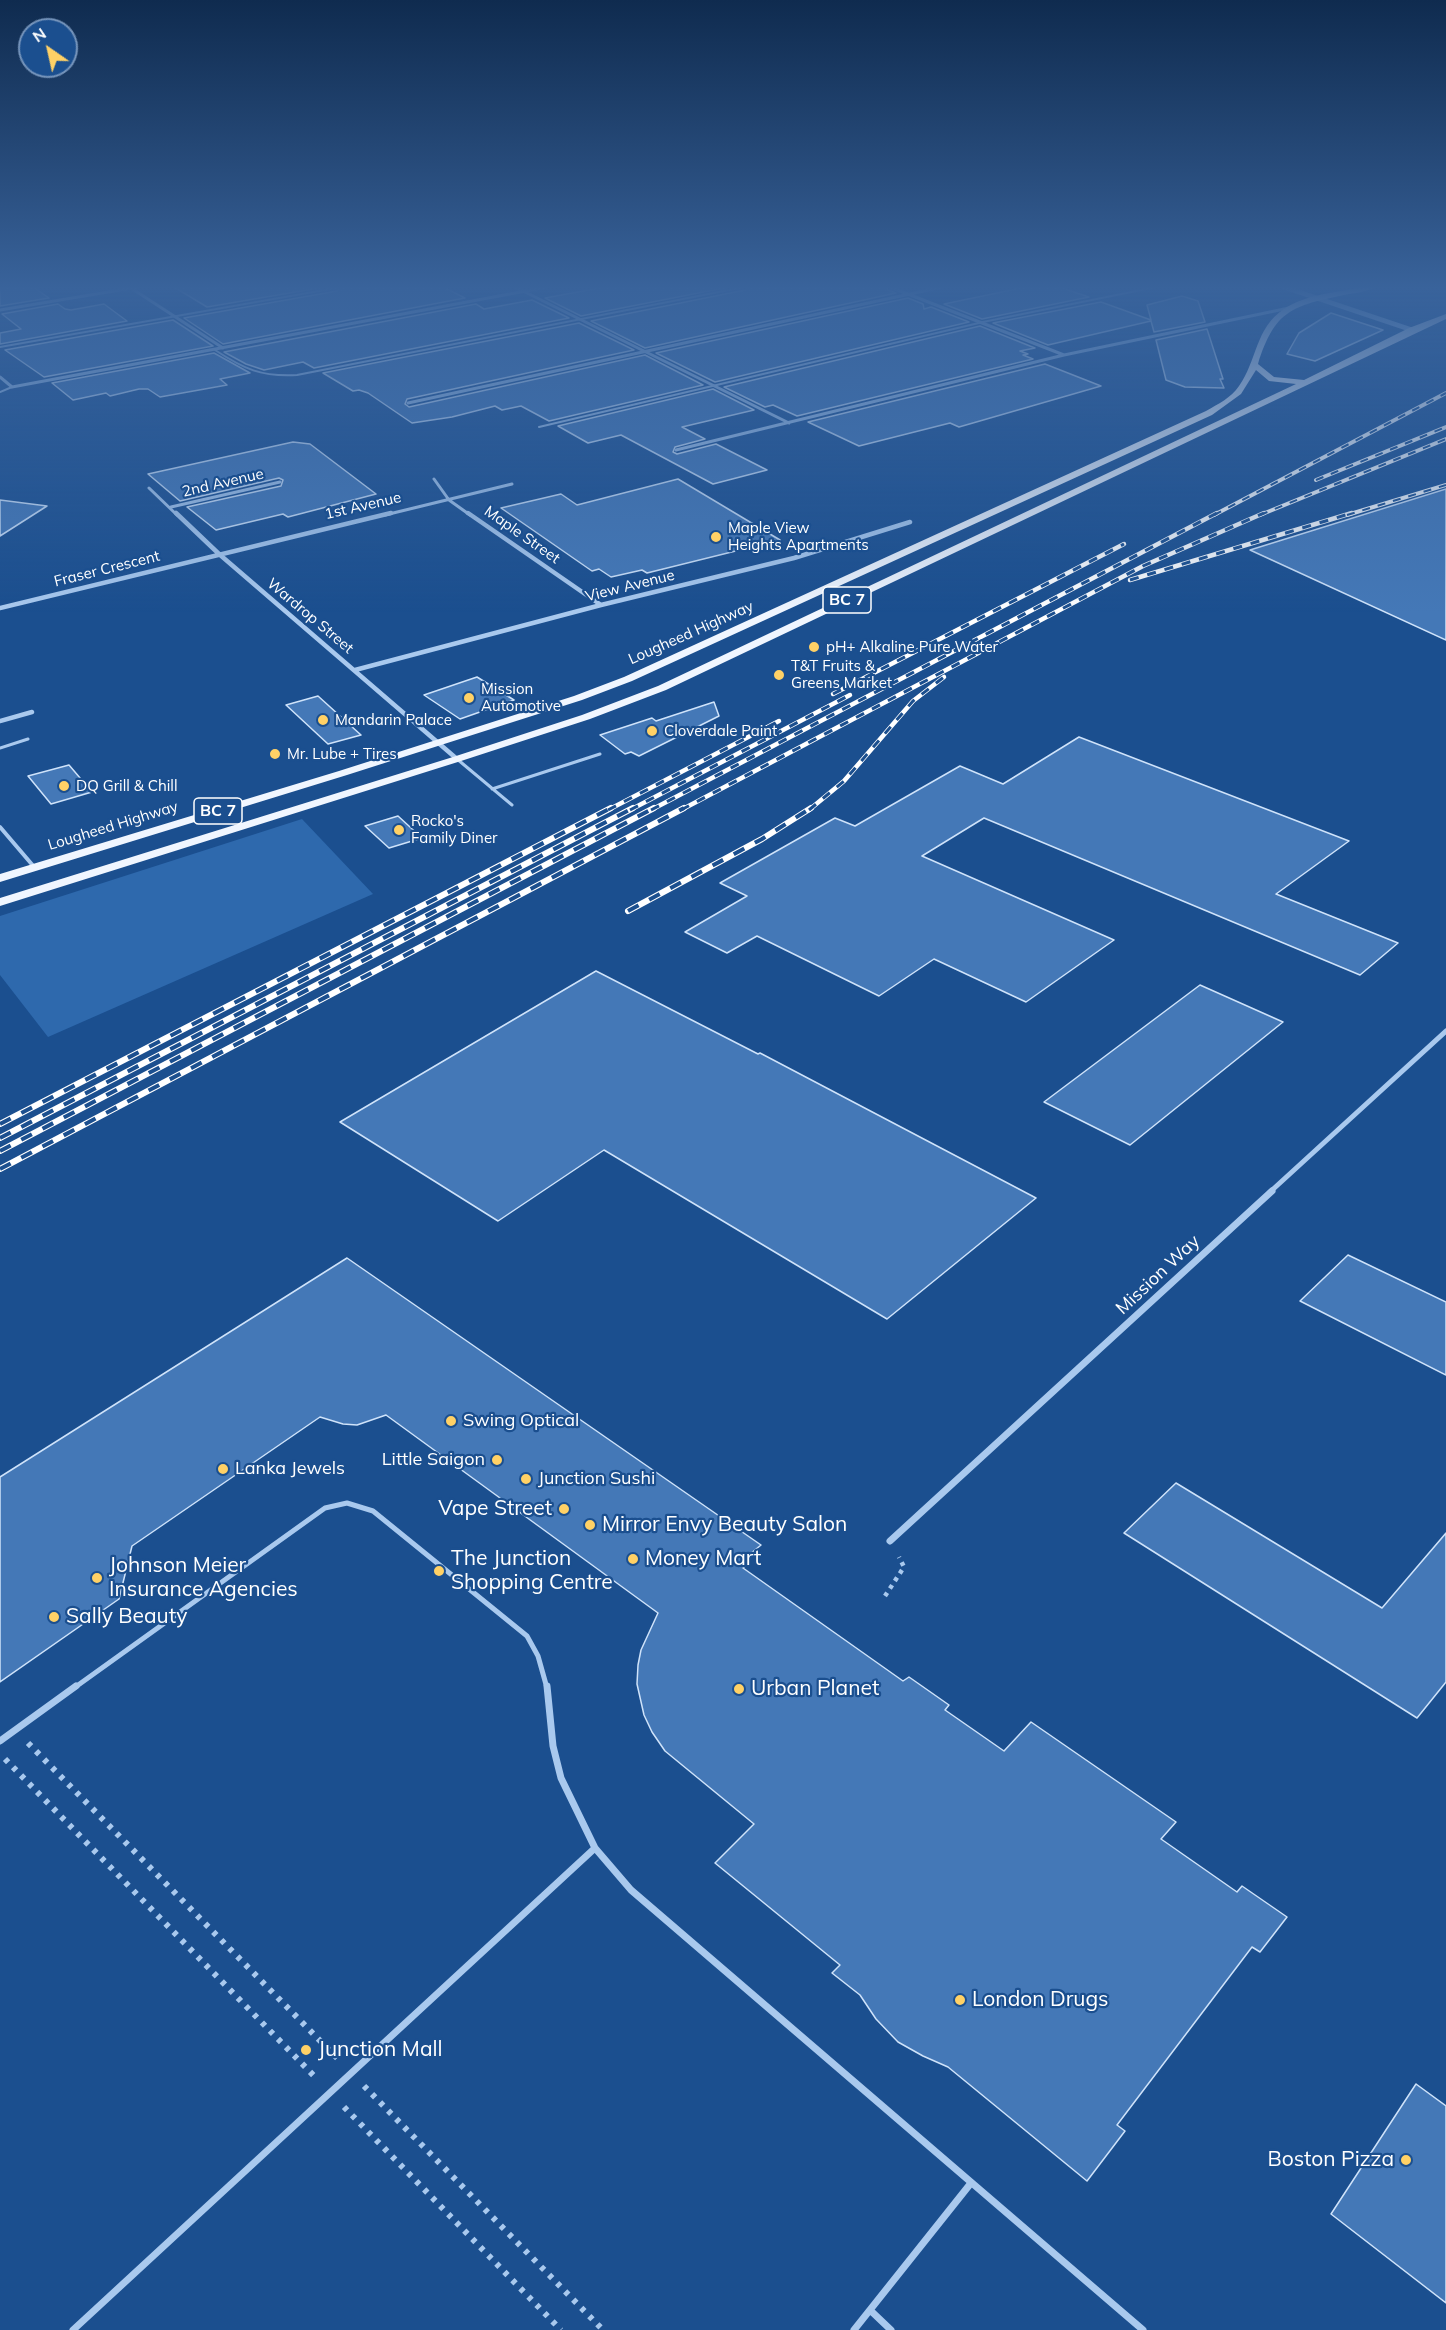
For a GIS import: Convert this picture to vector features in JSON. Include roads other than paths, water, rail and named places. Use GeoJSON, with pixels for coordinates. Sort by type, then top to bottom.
{"type":"FeatureCollection","features":[{"type":"Feature","properties":{"kind":"main road","name":"Lougheed Highway"},"geometry":{"type":"LineString","coordinates":[[0,878],[578,698],[637,675],[1198,418],[1235,396]]}},
{"type":"Feature","properties":{"kind":"main road","name":"Lougheed Highway"},"geometry":{"type":"LineString","coordinates":[[0,902],[457,759],[586,717],[662,688],[1276,396]]}},
{"type":"Feature","properties":{"kind":"street"},"geometry":{"type":"LineString","coordinates":[[408,403],[442,396]]}},
{"type":"Feature","properties":{"kind":"street"},"geometry":{"type":"LineString","coordinates":[[734,396],[789,423]]}},
{"type":"Feature","properties":{"kind":"street"},"geometry":{"type":"LineString","coordinates":[[676,450],[899,396]]}},
{"type":"Feature","properties":{"kind":"street","name":"Maple Street"},"geometry":{"type":"LineString","coordinates":[[434,479],[449,500],[601,605]]}},
{"type":"Feature","properties":{"kind":"street","name":"2nd Avenue"},"geometry":{"type":"LineString","coordinates":[[171,507],[280,482]]}},
{"type":"Feature","properties":{"kind":"street","name":"1st Avenue"},"geometry":{"type":"LineString","coordinates":[[219,554],[512,484]]}},
{"type":"Feature","properties":{"kind":"street","name":"Wardrop Street"},"geometry":{"type":"LineString","coordinates":[[149,488],[219,554],[457,759]]}},
{"type":"Feature","properties":{"kind":"street","name":"View Avenue"},"geometry":{"type":"LineString","coordinates":[[355,670],[601,605],[794,558],[910,522]]}},
{"type":"Feature","properties":{"kind":"street","name":"Fraser Crescent"},"geometry":{"type":"LineString","coordinates":[[0,608],[219,554]]}},
{"type":"Feature","properties":{"kind":"street"},"geometry":{"type":"LineString","coordinates":[[0,721],[32,712]]}},
{"type":"Feature","properties":{"kind":"street","name":"Mission Way"},"geometry":{"type":"LineString","coordinates":[[890,1541],[1446,1030]]}},
{"type":"Feature","properties":{"kind":"lane"},"geometry":{"type":"LineString","coordinates":[[539,427],[669,396]]}},
{"type":"Feature","properties":{"kind":"lane"},"geometry":{"type":"LineString","coordinates":[[0,748],[28,739]]}},
{"type":"Feature","properties":{"kind":"lane"},"geometry":{"type":"LineString","coordinates":[[492,789],[600,754]]}},
{"type":"Feature","properties":{"kind":"lane"},"geometry":{"type":"LineString","coordinates":[[457,759],[512,805]]}},
{"type":"Feature","properties":{"kind":"lane"},"geometry":{"type":"LineString","coordinates":[[0,827],[35,868]]}},
{"type":"Feature","properties":{"kind":"lane"},"geometry":{"type":"LineString","coordinates":[[0,1741],[325,1508],[347,1503],[373,1511],[527,1636],[538,1656],[546,1680],[553,1746],[561,1778],[596,1848],[631,1890],[1143,2330]]}},
{"type":"Feature","properties":{"kind":"lane"},"geometry":{"type":"LineString","coordinates":[[73,2330],[596,1848]]}},
{"type":"Feature","properties":{"kind":"lane"},"geometry":{"type":"LineString","coordinates":[[854,2330],[971,2183]]}},
{"type":"Feature","properties":{"kind":"lane"},"geometry":{"type":"LineString","coordinates":[[870,2310],[891,2330]]}},
{"type":"Feature","properties":{"kind":"railway"},"geometry":{"type":"LineString","coordinates":[[1214,515],[1441,396]]}},
{"type":"Feature","properties":{"kind":"railway"},"geometry":{"type":"LineString","coordinates":[[1316,480],[1446,427]]}},
{"type":"Feature","properties":{"kind":"railway"},"geometry":{"type":"LineString","coordinates":[[1260,515],[1446,439]]}},
{"type":"Feature","properties":{"kind":"railway"},"geometry":{"type":"LineString","coordinates":[[1347,515],[1446,485]]}},
{"type":"Feature","properties":{"kind":"railway"},"geometry":{"type":"LineString","coordinates":[[651,810],[1217,513]]}},
{"type":"Feature","properties":{"kind":"railway"},"geometry":{"type":"LineString","coordinates":[[681,810],[1143,566],[1264,513]]}},
{"type":"Feature","properties":{"kind":"railway"},"geometry":{"type":"LineString","coordinates":[[1130,580],[1352,513]]}},
{"type":"Feature","properties":{"kind":"railway"},"geometry":{"type":"LineString","coordinates":[[833,694],[1124,544]]}},
{"type":"Feature","properties":{"kind":"railway"},"geometry":{"type":"LineString","coordinates":[[809,810],[844,781],[913,701],[944,677]]}},
{"type":"Feature","properties":{"kind":"railway"},"geometry":{"type":"LineString","coordinates":[[630,810],[850,695]]}},
{"type":"Feature","properties":{"kind":"railway"},"geometry":{"type":"LineString","coordinates":[[608,810],[779,721]]}},
{"type":"Feature","properties":{"kind":"railway"},"geometry":{"type":"LineString","coordinates":[[0,1124],[611,808]]}},
{"type":"Feature","properties":{"kind":"railway"},"geometry":{"type":"LineString","coordinates":[[0,1138],[633,808]]}},
{"type":"Feature","properties":{"kind":"railway"},"geometry":{"type":"LineString","coordinates":[[0,1151],[654,808]]}},
{"type":"Feature","properties":{"kind":"railway"},"geometry":{"type":"LineString","coordinates":[[0,1169],[684,808]]}},
{"type":"Feature","properties":{"kind":"railway"},"geometry":{"type":"LineString","coordinates":[[628,911],[762,839],[811,808]]}},
{"type":"Feature","properties":{"kind":"place","name":"Maple View Heights Apartments"},"geometry":{"type":"Point","coordinates":[716,537]}},
{"type":"Feature","properties":{"kind":"place","name":"pH+ Alkaline Pure Water"},"geometry":{"type":"Point","coordinates":[814,647]}},
{"type":"Feature","properties":{"kind":"place","name":"T&T Fruits & Greens Market"},"geometry":{"type":"Point","coordinates":[779,675]}},
{"type":"Feature","properties":{"kind":"place","name":"Mission Automotive"},"geometry":{"type":"Point","coordinates":[469,698]}},
{"type":"Feature","properties":{"kind":"place","name":"Mandarin Palace"},"geometry":{"type":"Point","coordinates":[323,720]}},
{"type":"Feature","properties":{"kind":"place","name":"Cloverdale Paint"},"geometry":{"type":"Point","coordinates":[652,731]}},
{"type":"Feature","properties":{"kind":"place","name":"Mr. Lube + Tires"},"geometry":{"type":"Point","coordinates":[275,754]}},
{"type":"Feature","properties":{"kind":"place","name":"DQ Grill & Chill"},"geometry":{"type":"Point","coordinates":[64,786]}},
{"type":"Feature","properties":{"kind":"place","name":"Rocko's Family Diner"},"geometry":{"type":"Point","coordinates":[399,830]}},
{"type":"Feature","properties":{"kind":"place","name":"Swing Optical"},"geometry":{"type":"Point","coordinates":[451,1421]}},
{"type":"Feature","properties":{"kind":"place","name":"Little Saigon"},"geometry":{"type":"Point","coordinates":[497,1460]}},
{"type":"Feature","properties":{"kind":"place","name":"Lanka Jewels"},"geometry":{"type":"Point","coordinates":[223,1469]}},
{"type":"Feature","properties":{"kind":"place","name":"Junction Sushi"},"geometry":{"type":"Point","coordinates":[526,1479]}},
{"type":"Feature","properties":{"kind":"place","name":"Vape Street"},"geometry":{"type":"Point","coordinates":[564,1509]}},
{"type":"Feature","properties":{"kind":"place","name":"Mirror Envy Beauty Salon"},"geometry":{"type":"Point","coordinates":[590,1525]}},
{"type":"Feature","properties":{"kind":"place","name":"Money Mart"},"geometry":{"type":"Point","coordinates":[633,1559]}},
{"type":"Feature","properties":{"kind":"place","name":"The Junction Shopping Centre"},"geometry":{"type":"Point","coordinates":[439,1571]}},
{"type":"Feature","properties":{"kind":"place","name":"Johnson Meier Insurance Agencies"},"geometry":{"type":"Point","coordinates":[97,1578]}},
{"type":"Feature","properties":{"kind":"place","name":"Sally Beauty"},"geometry":{"type":"Point","coordinates":[54,1617]}},
{"type":"Feature","properties":{"kind":"place","name":"Urban Planet"},"geometry":{"type":"Point","coordinates":[739,1689]}},
{"type":"Feature","properties":{"kind":"place","name":"London Drugs"},"geometry":{"type":"Point","coordinates":[960,2000]}},
{"type":"Feature","properties":{"kind":"place","name":"Junction Mall"},"geometry":{"type":"Point","coordinates":[306,2050]}},
{"type":"Feature","properties":{"kind":"place","name":"Boston Pizza"},"geometry":{"type":"Point","coordinates":[1406,2160]}}]}
